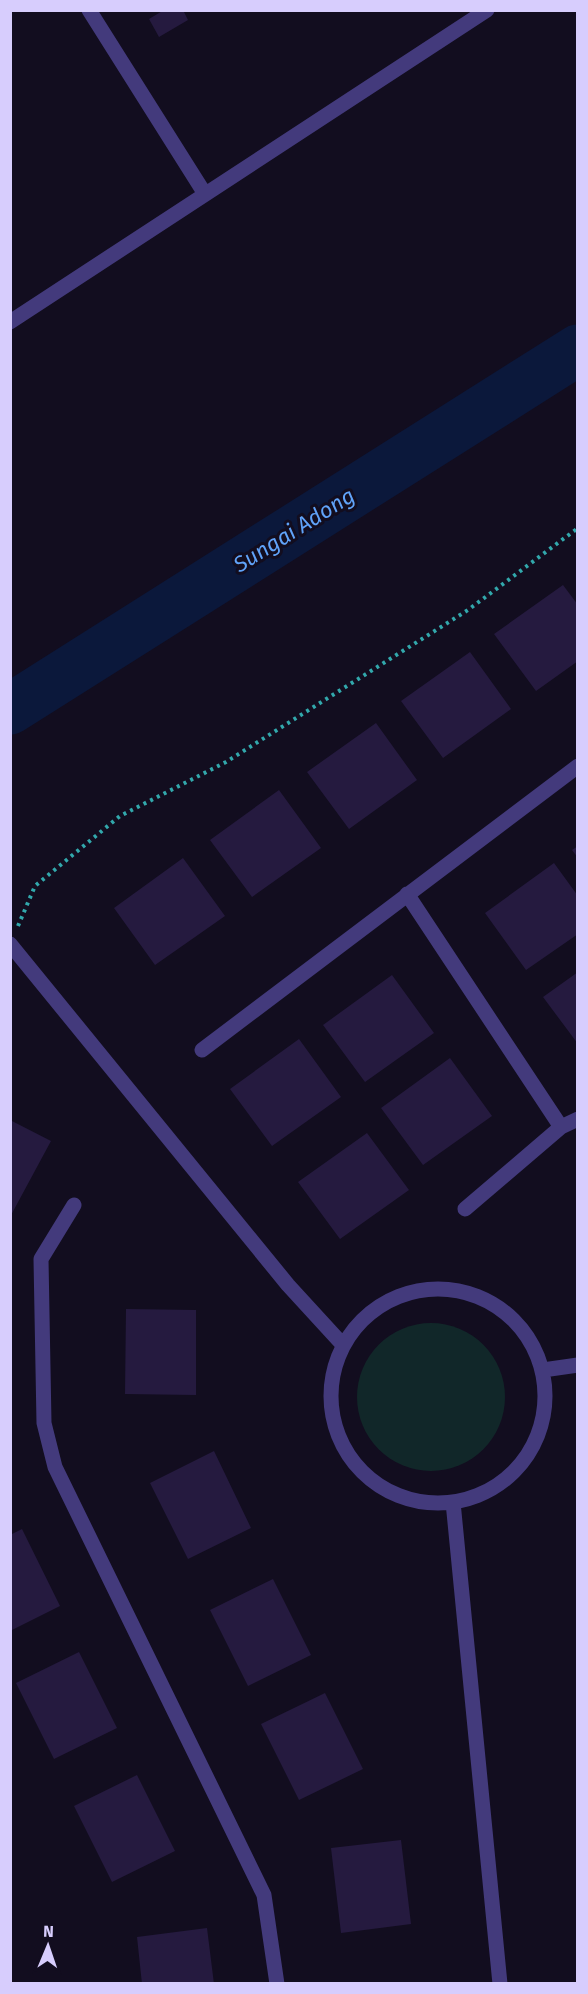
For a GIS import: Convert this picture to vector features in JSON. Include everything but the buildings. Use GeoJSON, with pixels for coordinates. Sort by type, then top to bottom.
{"type":"FeatureCollection","features":[{"type":"Feature","properties":{"kind":"street"},"geometry":{"type":"LineString","coordinates":[[89,10],[205,194]]}},
{"type":"Feature","properties":{"kind":"street"},"geometry":{"type":"LineString","coordinates":[[10,322],[487,10]]}},
{"type":"Feature","properties":{"kind":"street"},"geometry":{"type":"LineString","coordinates":[[202,1050],[578,766]]}},
{"type":"Feature","properties":{"kind":"street"},"geometry":{"type":"LineString","coordinates":[[407,894],[561,1127]]}},
{"type":"Feature","properties":{"kind":"street"},"geometry":{"type":"LineString","coordinates":[[13,939],[288,1285],[343,1345]]}},
{"type":"Feature","properties":{"kind":"street"},"geometry":{"type":"LineString","coordinates":[[465,1209],[561,1127],[578,1119]]}},
{"type":"Feature","properties":{"kind":"street"},"geometry":{"type":"LineString","coordinates":[[74,1205],[41,1259],[44,1423],[55,1467],[264,1895],[277,1983]]}},
{"type":"Feature","properties":{"kind":"street"},"geometry":{"type":"LineString","coordinates":[[448,1289],[485,1299],[508,1315],[527,1336],[543,1370],[545,1410],[533,1448],[508,1478],[473,1498],[431,1503],[410,1500],[390,1492],[372,1481],[350,1457],[335,1428],[330,1408],[330,1386],[343,1345],[365,1317],[387,1302],[411,1292],[448,1289]]}},
{"type":"Feature","properties":{"kind":"street"},"geometry":{"type":"LineString","coordinates":[[543,1370],[578,1365]]}},
{"type":"Feature","properties":{"kind":"street"},"geometry":{"type":"LineString","coordinates":[[453,1502],[500,1983]]}},
{"type":"Feature","properties":{"kind":"path"},"geometry":{"type":"LineString","coordinates":[[13,939],[35,886],[120,816],[226,762],[468,610],[578,528]]}},
{"type":"Feature","properties":{"kind":"green space"},"geometry":{"type":"Polygon","coordinates":[[[431,1323],[459,1329],[483,1345],[499,1369],[505,1397],[499,1425],[483,1449],[459,1465],[431,1471],[403,1465],[379,1449],[363,1425],[357,1397],[363,1369],[379,1345],[403,1329],[431,1323]]]}},
{"type":"Feature","properties":{"kind":"waterway","name":"Sungai Adong"},"geometry":{"type":"LineString","coordinates":[[10,709],[578,350]]}}]}
